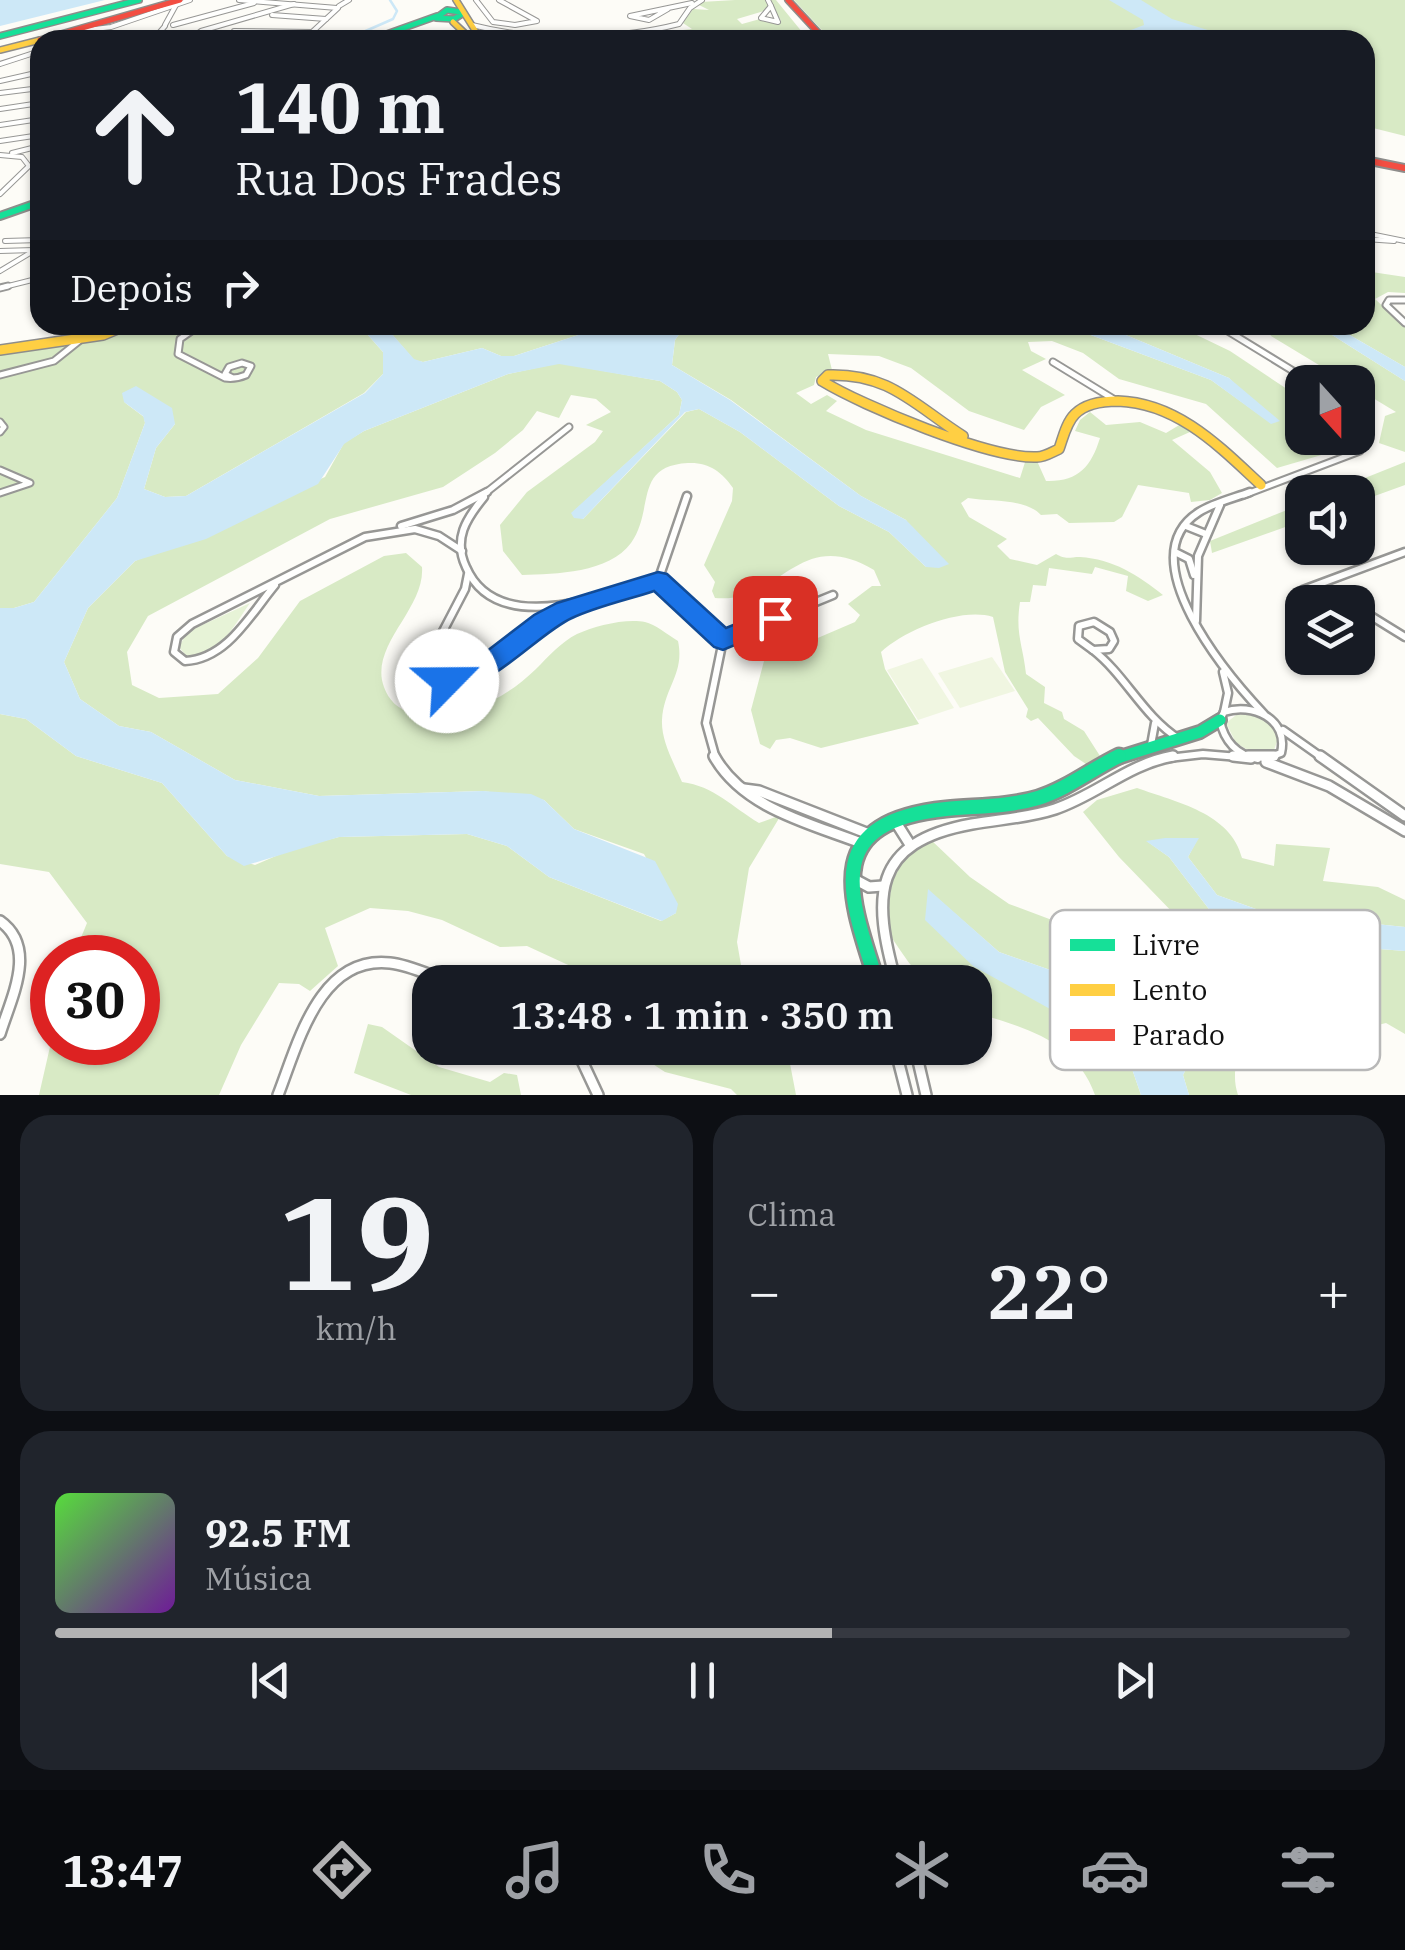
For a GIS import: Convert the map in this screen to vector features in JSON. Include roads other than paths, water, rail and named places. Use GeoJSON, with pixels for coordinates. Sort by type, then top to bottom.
{"type":"FeatureCollection","features":[{"type":"Feature","properties":{"kind":"main road"},"geometry":{"type":"LineString","coordinates":[[0,36],[138,0]]}},
{"type":"Feature","properties":{"kind":"main road"},"geometry":{"type":"LineString","coordinates":[[441,17],[447,0]]}},
{"type":"Feature","properties":{"kind":"main road"},"geometry":{"type":"LineString","coordinates":[[456,0],[477,30]]}},
{"type":"Feature","properties":{"kind":"main road"},"geometry":{"type":"LineString","coordinates":[[777,1],[807,30]]}},
{"type":"Feature","properties":{"kind":"main road"},"geometry":{"type":"LineString","coordinates":[[777,1],[813,30]]}},
{"type":"Feature","properties":{"kind":"main road"},"geometry":{"type":"LineString","coordinates":[[83,30],[179,2]]}},
{"type":"Feature","properties":{"kind":"main road"},"geometry":{"type":"LineString","coordinates":[[403,30],[441,17],[464,16]]}},
{"type":"Feature","properties":{"kind":"main road"},"geometry":{"type":"LineString","coordinates":[[441,17],[460,24],[464,30]]}},
{"type":"Feature","properties":{"kind":"main road"},"geometry":{"type":"LineString","coordinates":[[0,50],[30,42]]}},
{"type":"Feature","properties":{"kind":"main road"},"geometry":{"type":"LineString","coordinates":[[1375,160],[1405,165]]}},
{"type":"Feature","properties":{"kind":"main road"},"geometry":{"type":"LineString","coordinates":[[1375,161],[1405,165]]}},
{"type":"Feature","properties":{"kind":"main road"},"geometry":{"type":"LineString","coordinates":[[0,216],[30,211]]}},
{"type":"Feature","properties":{"kind":"main road"},"geometry":{"type":"LineString","coordinates":[[0,348],[78,335]]}},
{"type":"Feature","properties":{"kind":"main road"},"geometry":{"type":"LineString","coordinates":[[0,348],[96,335]]}},
{"type":"Feature","properties":{"kind":"main road"},"geometry":{"type":"LineString","coordinates":[[963,436],[924,412],[908,392],[878,377],[840,373],[828,375],[822,381],[830,391],[847,399],[1024,456],[1048,456],[1059,449],[1079,411],[1116,400],[1175,414],[1261,485]]}},
{"type":"Feature","properties":{"kind":"main road"},"geometry":{"type":"LineString","coordinates":[[911,420],[924,412]]}},
{"type":"Feature","properties":{"kind":"main road"},"geometry":{"type":"LineString","coordinates":[[871,965],[852,875],[865,839],[890,820],[1040,798],[1068,787],[1114,759],[1150,745],[1204,732],[1222,716]]}},
{"type":"Feature","properties":{"kind":"street"},"geometry":{"type":"LineString","coordinates":[[95,30],[190,0]]}},
{"type":"Feature","properties":{"kind":"street"},"geometry":{"type":"LineString","coordinates":[[315,30],[349,0]]}},
{"type":"Feature","properties":{"kind":"street"},"geometry":{"type":"LineString","coordinates":[[476,0],[493,22],[515,25],[537,20],[498,0]]}},
{"type":"Feature","properties":{"kind":"street"},"geometry":{"type":"LineString","coordinates":[[669,9],[646,21],[630,16],[654,10],[669,9],[686,8],[702,0]]}},
{"type":"Feature","properties":{"kind":"street"},"geometry":{"type":"LineString","coordinates":[[777,1],[779,22],[762,19],[766,12],[777,1]]}},
{"type":"Feature","properties":{"kind":"street"},"geometry":{"type":"LineString","coordinates":[[163,30],[179,2]]}},
{"type":"Feature","properties":{"kind":"street"},"geometry":{"type":"LineString","coordinates":[[168,24],[243,2],[338,7]]}},
{"type":"Feature","properties":{"kind":"street"},"geometry":{"type":"LineString","coordinates":[[205,30],[294,4]]}},
{"type":"Feature","properties":{"kind":"street"},"geometry":{"type":"LineString","coordinates":[[657,30],[674,26],[686,8]]}},
{"type":"Feature","properties":{"kind":"street"},"geometry":{"type":"LineString","coordinates":[[157,10],[170,12]]}},
{"type":"Feature","properties":{"kind":"street"},"geometry":{"type":"LineString","coordinates":[[654,10],[660,13]]}},
{"type":"Feature","properties":{"kind":"street"},"geometry":{"type":"LineString","coordinates":[[766,12],[776,12]]}},
{"type":"Feature","properties":{"kind":"street"},"geometry":{"type":"LineString","coordinates":[[264,14],[326,20]]}},
{"type":"Feature","properties":{"kind":"street"},"geometry":{"type":"LineString","coordinates":[[264,30],[277,16]]}},
{"type":"Feature","properties":{"kind":"street"},"geometry":{"type":"LineString","coordinates":[[464,16],[486,30]]}},
{"type":"Feature","properties":{"kind":"street"},"geometry":{"type":"LineString","coordinates":[[297,30],[308,18]]}},
{"type":"Feature","properties":{"kind":"street"},"geometry":{"type":"LineString","coordinates":[[0,64],[30,54]]}},
{"type":"Feature","properties":{"kind":"street"},"geometry":{"type":"LineString","coordinates":[[0,81],[30,74]]}},
{"type":"Feature","properties":{"kind":"street"},"geometry":{"type":"LineString","coordinates":[[0,94],[30,90]]}},
{"type":"Feature","properties":{"kind":"street"},"geometry":{"type":"LineString","coordinates":[[0,108],[30,104]]}},
{"type":"Feature","properties":{"kind":"street"},"geometry":{"type":"LineString","coordinates":[[0,125],[30,120]]}},
{"type":"Feature","properties":{"kind":"street"},"geometry":{"type":"LineString","coordinates":[[0,141],[30,136]]}},
{"type":"Feature","properties":{"kind":"street"},"geometry":{"type":"LineString","coordinates":[[0,155],[28,149]]}},
{"type":"Feature","properties":{"kind":"street"},"geometry":{"type":"LineString","coordinates":[[20,156],[28,149]]}},
{"type":"Feature","properties":{"kind":"street"},"geometry":{"type":"LineString","coordinates":[[0,155],[20,156],[29,163],[28,170],[0,194]]}},
{"type":"Feature","properties":{"kind":"street"},"geometry":{"type":"LineString","coordinates":[[1375,237],[1405,241]]}},
{"type":"Feature","properties":{"kind":"street"},"geometry":{"type":"LineString","coordinates":[[5,241],[30,245]]}},
{"type":"Feature","properties":{"kind":"street"},"geometry":{"type":"LineString","coordinates":[[0,251],[30,247]]}},
{"type":"Feature","properties":{"kind":"street"},"geometry":{"type":"LineString","coordinates":[[0,271],[30,252]]}},
{"type":"Feature","properties":{"kind":"street"},"geometry":{"type":"LineString","coordinates":[[0,288],[30,280]]}},
{"type":"Feature","properties":{"kind":"street"},"geometry":{"type":"LineString","coordinates":[[1405,300],[1389,300],[1386,305],[1405,322]]}},
{"type":"Feature","properties":{"kind":"street"},"geometry":{"type":"LineString","coordinates":[[0,375],[48,363],[76,342],[100,335]]}},
{"type":"Feature","properties":{"kind":"street"},"geometry":{"type":"LineString","coordinates":[[186,335],[176,350],[185,359],[209,370],[234,378],[246,375],[252,368],[246,363],[209,370]]}},
{"type":"Feature","properties":{"kind":"street"},"geometry":{"type":"LineString","coordinates":[[1238,335],[1286,365]]}},
{"type":"Feature","properties":{"kind":"street"},"geometry":{"type":"LineString","coordinates":[[1243,335],[1249,341]]}},
{"type":"Feature","properties":{"kind":"street"},"geometry":{"type":"LineString","coordinates":[[33,344],[58,344],[66,350]]}},
{"type":"Feature","properties":{"kind":"street"},"geometry":{"type":"LineString","coordinates":[[233,365],[225,374],[234,378]]}},
{"type":"Feature","properties":{"kind":"street"},"geometry":{"type":"LineString","coordinates":[[1074,374],[1116,400]]}},
{"type":"Feature","properties":{"kind":"street"},"geometry":{"type":"LineString","coordinates":[[0,422],[4,427],[0,432]]}},
{"type":"Feature","properties":{"kind":"street"},"geometry":{"type":"LineString","coordinates":[[254,600],[214,656],[194,662],[178,658],[174,645],[184,630],[254,600],[333,552],[384,532],[467,509],[569,428]]}},
{"type":"Feature","properties":{"kind":"street"},"geometry":{"type":"LineString","coordinates":[[1348,455],[1261,485],[1196,514],[1186,526],[1177,553],[1176,583],[1221,666],[1264,714],[1405,816]]}},
{"type":"Feature","properties":{"kind":"street"},"geometry":{"type":"LineString","coordinates":[[0,470],[30,483],[0,493]]}},
{"type":"Feature","properties":{"kind":"street"},"geometry":{"type":"LineString","coordinates":[[658,581],[687,496]]}},
{"type":"Feature","properties":{"kind":"street"},"geometry":{"type":"LineString","coordinates":[[1196,624],[1195,581],[1206,534],[1221,504]]}},
{"type":"Feature","properties":{"kind":"street"},"geometry":{"type":"LineString","coordinates":[[467,509],[460,537],[468,572],[481,591],[509,606],[536,610],[584,602],[658,581]]}},
{"type":"Feature","properties":{"kind":"street"},"geometry":{"type":"LineString","coordinates":[[416,525],[450,540],[462,551]]}},
{"type":"Feature","properties":{"kind":"street"},"geometry":{"type":"LineString","coordinates":[[1186,526],[1206,534]]}},
{"type":"Feature","properties":{"kind":"street"},"geometry":{"type":"LineString","coordinates":[[450,540],[460,537]]}},
{"type":"Feature","properties":{"kind":"street"},"geometry":{"type":"LineString","coordinates":[[1316,585],[1405,552]]}},
{"type":"Feature","properties":{"kind":"street"},"geometry":{"type":"LineString","coordinates":[[1177,553],[1189,560],[1195,581]]}},
{"type":"Feature","properties":{"kind":"street"},"geometry":{"type":"LineString","coordinates":[[468,572],[462,596],[427,662],[428,674],[439,680],[457,679],[482,669],[543,622],[584,602]]}},
{"type":"Feature","properties":{"kind":"street"},"geometry":{"type":"LineString","coordinates":[[658,581],[723,640]]}},
{"type":"Feature","properties":{"kind":"street"},"geometry":{"type":"LineString","coordinates":[[462,596],[481,591]]}},
{"type":"Feature","properties":{"kind":"street"},"geometry":{"type":"LineString","coordinates":[[723,640],[833,596]]}},
{"type":"Feature","properties":{"kind":"street"},"geometry":{"type":"LineString","coordinates":[[536,610],[543,622]]}},
{"type":"Feature","properties":{"kind":"street"},"geometry":{"type":"LineString","coordinates":[[1375,618],[1405,637]]}},
{"type":"Feature","properties":{"kind":"street"},"geometry":{"type":"LineString","coordinates":[[1118,670],[1113,636],[1106,628],[1083,623],[1076,634],[1082,644],[1118,670],[1154,722],[1180,740]]}},
{"type":"Feature","properties":{"kind":"street"},"geometry":{"type":"LineString","coordinates":[[723,640],[707,733],[721,767],[744,790],[865,839]]}},
{"type":"Feature","properties":{"kind":"street"},"geometry":{"type":"LineString","coordinates":[[1093,650],[1112,646]]}},
{"type":"Feature","properties":{"kind":"street"},"geometry":{"type":"LineString","coordinates":[[1221,666],[1228,693],[1222,716],[1227,742],[1256,759],[1330,786],[1405,831]]}},
{"type":"Feature","properties":{"kind":"street"},"geometry":{"type":"LineString","coordinates":[[1222,716],[1246,707],[1264,714]]}},
{"type":"Feature","properties":{"kind":"street"},"geometry":{"type":"LineString","coordinates":[[1150,745],[1156,734],[1154,722]]}},
{"type":"Feature","properties":{"kind":"street"},"geometry":{"type":"LineString","coordinates":[[892,965],[879,915],[883,886],[892,864],[909,843],[938,830],[1055,809],[1134,767],[1165,757],[1208,754],[1256,759],[1282,754],[1285,741],[1278,726]]}},
{"type":"Feature","properties":{"kind":"street"},"geometry":{"type":"LineString","coordinates":[[890,820],[904,831],[909,843]]}},
{"type":"Feature","properties":{"kind":"street"},"geometry":{"type":"LineString","coordinates":[[852,875],[869,888],[883,886]]}},
{"type":"Feature","properties":{"kind":"street"},"geometry":{"type":"LineString","coordinates":[[0,922],[14,928],[22,944],[0,1034]]}},
{"type":"Feature","properties":{"kind":"street"},"geometry":{"type":"LineString","coordinates":[[278,1095],[319,1001],[343,973],[378,962],[412,971]]}},
{"type":"Feature","properties":{"kind":"street"},"geometry":{"type":"LineString","coordinates":[[584,1065],[598,1095]]}},
{"type":"Feature","properties":{"kind":"street"},"geometry":{"type":"LineString","coordinates":[[899,1065],[906,1095]]}},
{"type":"Feature","properties":{"kind":"street"},"geometry":{"type":"LineString","coordinates":[[919,1065],[926,1095]]}},
{"type":"Feature","properties":{"kind":"water"},"geometry":{"type":"Polygon","coordinates":[[[0,0],[105,0],[0,26],[0,0]]]}},
{"type":"Feature","properties":{"kind":"water"},"geometry":{"type":"Polygon","coordinates":[[[1109,0],[1141,0],[1172,19],[1208,30],[1131,30],[1144,25],[1143,20],[1109,0]]]}},
{"type":"Feature","properties":{"kind":"water"},"geometry":{"type":"Polygon","coordinates":[[[368,335],[393,335],[414,359],[423,362],[482,348],[501,356],[514,356],[578,335],[679,335],[672,365],[730,400],[861,496],[906,520],[949,564],[926,567],[889,532],[839,506],[740,432],[699,409],[685,412],[583,519],[574,518],[571,513],[679,415],[682,400],[660,381],[559,364],[508,374],[364,431],[344,444],[318,484],[206,539],[135,561],[88,608],[64,662],[80,699],[119,726],[151,732],[235,780],[319,796],[483,791],[531,794],[544,800],[574,829],[655,861],[678,904],[676,913],[662,921],[549,877],[507,846],[467,834],[339,837],[244,866],[227,856],[162,783],[76,756],[26,719],[0,714],[0,608],[34,602],[117,498],[145,423],[143,416],[124,402],[122,393],[136,386],[172,408],[175,424],[156,448],[144,489],[165,497],[186,496],[365,393],[383,374],[383,352],[368,335]]]}},
{"type":"Feature","properties":{"kind":"water"},"geometry":{"type":"Polygon","coordinates":[[[1091,335],[1126,335],[1229,378],[1280,421],[1271,424],[1211,380],[1091,335]]]}},
{"type":"Feature","properties":{"kind":"water"},"geometry":{"type":"Polygon","coordinates":[[[1332,335],[1350,335],[1405,367],[1405,381],[1332,335]]]}},
{"type":"Feature","properties":{"kind":"water"},"geometry":{"type":"Polygon","coordinates":[[[1199,838],[1188,857],[1217,895],[1259,910],[1210,910],[1169,857],[1146,841],[1199,838]]]}},
{"type":"Feature","properties":{"kind":"water"},"geometry":{"type":"Polygon","coordinates":[[[928,889],[999,952],[1050,970],[1050,1009],[992,977],[992,965],[972,965],[925,920],[928,889]]]}},
{"type":"Feature","properties":{"kind":"water"},"geometry":{"type":"Polygon","coordinates":[[[1380,924],[1405,927],[1405,951],[1380,949],[1380,924]]]}},
{"type":"Feature","properties":{"kind":"water"},"geometry":{"type":"Polygon","coordinates":[[[1132,1070],[1186,1070],[1183,1075],[1189,1095],[1141,1095],[1132,1070]]]}},
{"type":"Feature","properties":{"kind":"waterway"},"geometry":{"type":"LineString","coordinates":[[368,30],[393,19],[397,11],[390,0]]}}]}
